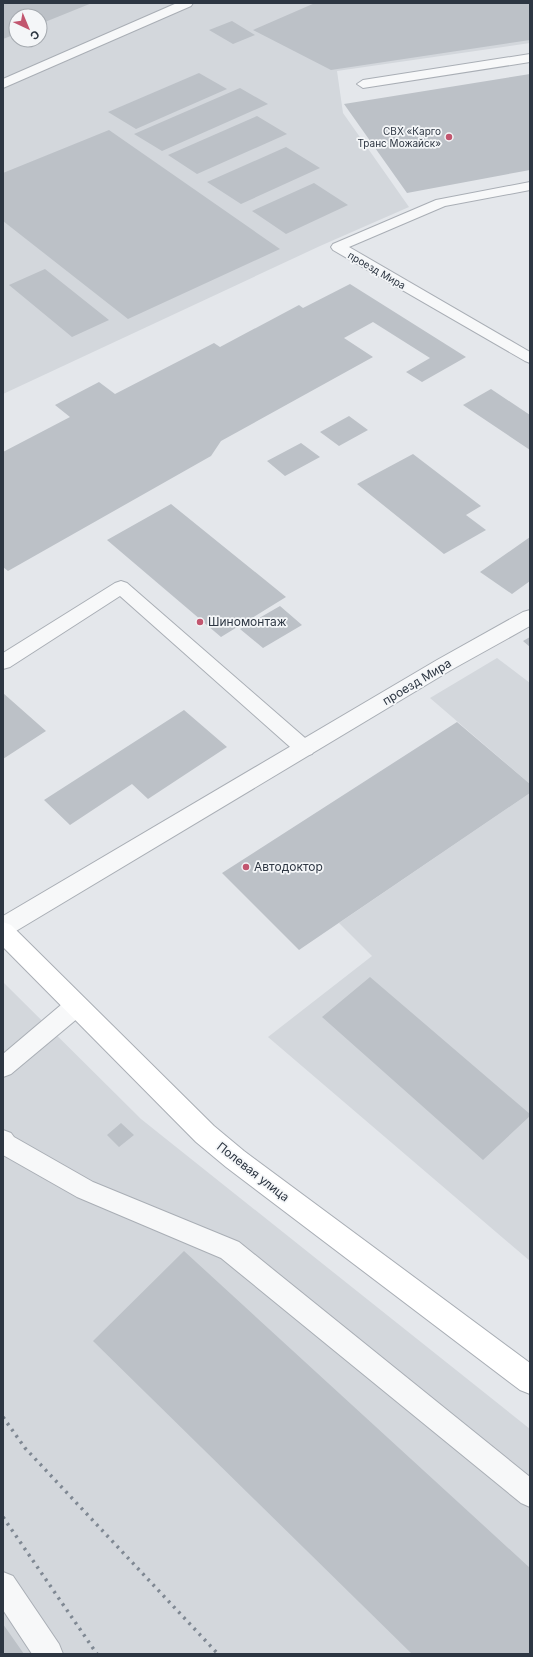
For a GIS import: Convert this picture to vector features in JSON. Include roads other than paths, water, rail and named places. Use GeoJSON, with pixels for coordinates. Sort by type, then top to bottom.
{"type":"FeatureCollection","features":[{"type":"Feature","properties":{"kind":"main road","name":"Полевая улица"},"geometry":{"type":"LineString","coordinates":[[3,932],[205,1134],[235,1159],[530,1380]]}},
{"type":"Feature","properties":{"kind":"street","name":"проезд Мира"},"geometry":{"type":"LineString","coordinates":[[3,927],[305,749],[444,665],[530,617]]}},
{"type":"Feature","properties":{"kind":"lane"},"geometry":{"type":"LineString","coordinates":[[3,84],[187,3]]}},
{"type":"Feature","properties":{"kind":"lane"},"geometry":{"type":"LineString","coordinates":[[363,84],[530,58]]}},
{"type":"Feature","properties":{"kind":"lane","name":"проезд Мира"},"geometry":{"type":"LineString","coordinates":[[530,186],[441,203],[338,247],[530,358]]}},
{"type":"Feature","properties":{"kind":"lane"},"geometry":{"type":"LineString","coordinates":[[3,662],[121,587],[305,749]]}},
{"type":"Feature","properties":{"kind":"lane"},"geometry":{"type":"LineString","coordinates":[[3,1066],[76,1006]]}},
{"type":"Feature","properties":{"kind":"lane"},"geometry":{"type":"LineString","coordinates":[[3,1140],[6,1144],[47,1169],[96,1194],[192,1232],[230,1250],[530,1494]]}},
{"type":"Feature","properties":{"kind":"lane"},"geometry":{"type":"LineString","coordinates":[[3,1586],[49,1654]]}},
{"type":"Feature","properties":{"kind":"railway"},"geometry":{"type":"LineString","coordinates":[[3,1417],[25,1448],[218,1654]]}},
{"type":"Feature","properties":{"kind":"railway"},"geometry":{"type":"LineString","coordinates":[[3,1517],[97,1654]]}},
{"type":"Feature","properties":{"kind":"place","name":"СВХ «Карго Транс Можайск»"},"geometry":{"type":"Point","coordinates":[449,137]}},
{"type":"Feature","properties":{"kind":"place","name":"Шиномонтаж"},"geometry":{"type":"Point","coordinates":[200,622]}},
{"type":"Feature","properties":{"kind":"place","name":"Автодоктор"},"geometry":{"type":"Point","coordinates":[246,867]}}]}
